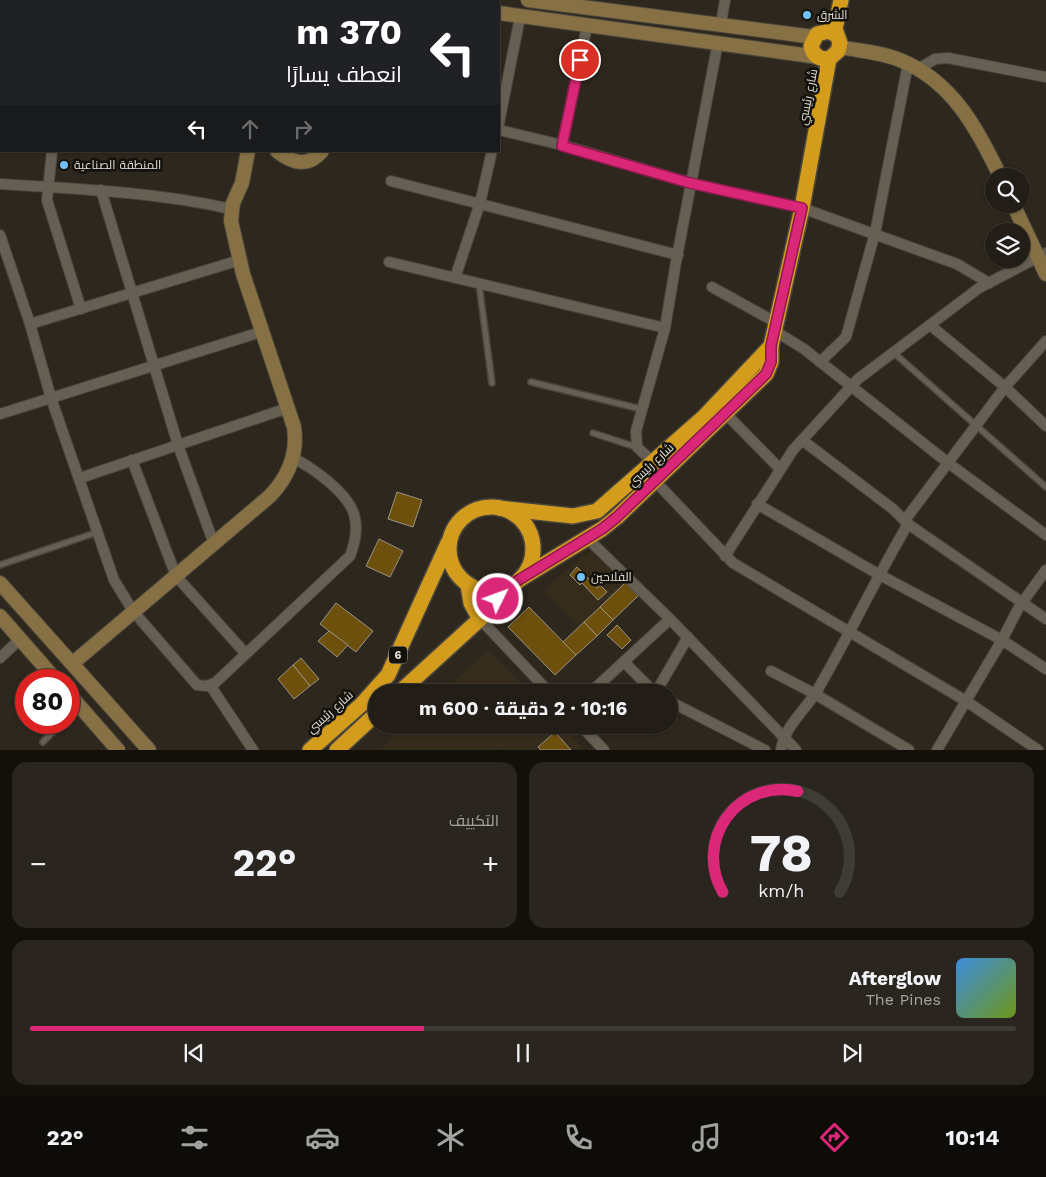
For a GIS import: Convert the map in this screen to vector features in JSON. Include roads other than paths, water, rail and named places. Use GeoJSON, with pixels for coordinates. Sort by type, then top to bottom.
{"type":"FeatureCollection","features":[{"type":"Feature","properties":{"kind":"highway","name":"شارع رئيسي"},"geometry":{"type":"LineString","coordinates":[[823,58],[836,54],[828,38],[834,0]]}},
{"type":"Feature","properties":{"kind":"highway","name":"شارع رئيسي"},"geometry":{"type":"LineString","coordinates":[[823,58],[811,46],[828,38],[836,23],[841,0]]}},
{"type":"Feature","properties":{"kind":"highway","name":"شارع رئيسي"},"geometry":{"type":"LineString","coordinates":[[409,684],[480,619],[492,607],[504,589],[587,538],[617,517],[766,374],[771,362],[774,333],[802,208],[823,58]]}},
{"type":"Feature","properties":{"kind":"highway","name":"شارع رئيسي"},"geometry":{"type":"LineString","coordinates":[[310,750],[362,704],[388,675],[460,521],[470,513],[481,509],[499,508],[572,516],[591,513],[604,506],[704,417],[774,333]]}},
{"type":"Feature","properties":{"kind":"highway","name":"شارع رئيسي"},"geometry":{"type":"LineString","coordinates":[[499,508],[520,519],[530,534],[532,558],[520,579]]}},
{"type":"Feature","properties":{"kind":"highway"},"geometry":{"type":"LineString","coordinates":[[451,537],[449,549],[453,567],[468,585],[471,603],[480,619]]}},
{"type":"Feature","properties":{"kind":"highway"},"geometry":{"type":"LineString","coordinates":[[468,585],[486,591],[504,589]]}},
{"type":"Feature","properties":{"kind":"highway"},"geometry":{"type":"LineString","coordinates":[[337,750],[368,721]]}},
{"type":"Feature","properties":{"kind":"street"},"geometry":{"type":"LineString","coordinates":[[529,0],[591,4],[828,38],[890,56],[913,66],[949,93],[968,116],[996,168]]}},
{"type":"Feature","properties":{"kind":"street"},"geometry":{"type":"LineString","coordinates":[[721,24],[725,0]]}},
{"type":"Feature","properties":{"kind":"street"},"geometry":{"type":"LineString","coordinates":[[500,13],[823,58]]}},
{"type":"Feature","properties":{"kind":"street"},"geometry":{"type":"LineString","coordinates":[[500,118],[520,17]]}},
{"type":"Feature","properties":{"kind":"street"},"geometry":{"type":"LineString","coordinates":[[562,146],[587,26]]}},
{"type":"Feature","properties":{"kind":"street"},"geometry":{"type":"LineString","coordinates":[[654,463],[637,447],[636,431],[666,328],[690,183],[718,42]]}},
{"type":"Feature","properties":{"kind":"street"},"geometry":{"type":"LineString","coordinates":[[913,66],[948,58],[1046,78]]}},
{"type":"Feature","properties":{"kind":"street"},"geometry":{"type":"LineString","coordinates":[[820,362],[846,337],[875,233],[913,66]]}},
{"type":"Feature","properties":{"kind":"street"},"geometry":{"type":"LineString","coordinates":[[500,130],[690,183],[802,208],[957,264],[989,283]]}},
{"type":"Feature","properties":{"kind":"street"},"geometry":{"type":"LineString","coordinates":[[52,152],[48,200],[81,309]]}},
{"type":"Feature","properties":{"kind":"street"},"geometry":{"type":"LineString","coordinates":[[73,663],[277,489],[287,474],[293,458],[295,434],[288,408],[261,332],[231,221],[231,209],[242,183],[248,152]]}},
{"type":"Feature","properties":{"kind":"street"},"geometry":{"type":"LineString","coordinates":[[278,152],[287,159],[302,162],[312,160],[321,152]]}},
{"type":"Feature","properties":{"kind":"street"},"geometry":{"type":"LineString","coordinates":[[454,278],[480,203],[492,152]]}},
{"type":"Feature","properties":{"kind":"street"},"geometry":{"type":"LineString","coordinates":[[391,181],[678,254]]}},
{"type":"Feature","properties":{"kind":"street"},"geometry":{"type":"LineString","coordinates":[[0,184],[101,190],[189,200],[231,209]]}},
{"type":"Feature","properties":{"kind":"street"},"geometry":{"type":"LineString","coordinates":[[101,190],[178,445],[214,544]]}},
{"type":"Feature","properties":{"kind":"street"},"geometry":{"type":"LineString","coordinates":[[1018,213],[1042,255],[1046,274]]}},
{"type":"Feature","properties":{"kind":"street"},"geometry":{"type":"LineString","coordinates":[[0,235],[30,324],[51,398],[114,580],[133,611],[193,682],[202,686],[210,685],[350,556],[354,543],[354,512],[322,475],[293,458]]}},
{"type":"Feature","properties":{"kind":"street"},"geometry":{"type":"LineString","coordinates":[[725,556],[780,469],[802,440],[851,386],[930,325],[989,283],[1042,255]]}},
{"type":"Feature","properties":{"kind":"street"},"geometry":{"type":"LineString","coordinates":[[30,324],[240,260]]}},
{"type":"Feature","properties":{"kind":"street"},"geometry":{"type":"LineString","coordinates":[[389,262],[666,328]]}},
{"type":"Feature","properties":{"kind":"street"},"geometry":{"type":"LineString","coordinates":[[712,287],[774,333],[820,362],[947,462],[1046,535]]}},
{"type":"Feature","properties":{"kind":"street"},"geometry":{"type":"LineString","coordinates":[[930,325],[1005,387],[1046,426]]}},
{"type":"Feature","properties":{"kind":"street"},"geometry":{"type":"LineString","coordinates":[[0,414],[261,332]]}},
{"type":"Feature","properties":{"kind":"street"},"geometry":{"type":"LineString","coordinates":[[781,750],[783,736],[815,694],[851,632],[878,574],[907,522],[947,462],[1005,387],[1046,341]]}},
{"type":"Feature","properties":{"kind":"street"},"geometry":{"type":"LineString","coordinates":[[80,478],[288,408]]}},
{"type":"Feature","properties":{"kind":"street"},"geometry":{"type":"LineString","coordinates":[[726,414],[780,469]]}},
{"type":"Feature","properties":{"kind":"street"},"geometry":{"type":"LineString","coordinates":[[802,440],[907,522],[1046,619]]}},
{"type":"Feature","properties":{"kind":"street"},"geometry":{"type":"LineString","coordinates":[[132,460],[176,576],[245,653]]}},
{"type":"Feature","properties":{"kind":"street"},"geometry":{"type":"LineString","coordinates":[[655,481],[725,556],[741,568],[966,701],[1038,750]]}},
{"type":"Feature","properties":{"kind":"street"},"geometry":{"type":"LineString","coordinates":[[757,504],[878,574],[1002,640],[1046,669]]}},
{"type":"Feature","properties":{"kind":"street"},"geometry":{"type":"LineString","coordinates":[[587,538],[688,637],[796,750]]}},
{"type":"Feature","properties":{"kind":"street"},"geometry":{"type":"LineString","coordinates":[[938,750],[1022,602],[1046,570]]}},
{"type":"Feature","properties":{"kind":"street"},"geometry":{"type":"LineString","coordinates":[[0,583],[149,750]]}},
{"type":"Feature","properties":{"kind":"street"},"geometry":{"type":"LineString","coordinates":[[0,616],[46,669]]}},
{"type":"Feature","properties":{"kind":"street"},"geometry":{"type":"LineString","coordinates":[[480,619],[541,684]]}},
{"type":"Feature","properties":{"kind":"street"},"geometry":{"type":"LineString","coordinates":[[600,684],[670,619]]}},
{"type":"Feature","properties":{"kind":"street"},"geometry":{"type":"LineString","coordinates":[[660,684],[688,637]]}},
{"type":"Feature","properties":{"kind":"street"},"geometry":{"type":"LineString","coordinates":[[0,658],[20,640]]}},
{"type":"Feature","properties":{"kind":"street"},"geometry":{"type":"LineString","coordinates":[[624,662],[647,684]]}},
{"type":"Feature","properties":{"kind":"street"},"geometry":{"type":"LineString","coordinates":[[771,671],[815,694],[909,750]]}},
{"type":"Feature","properties":{"kind":"street"},"geometry":{"type":"LineString","coordinates":[[210,685],[253,750]]}},
{"type":"Feature","properties":{"kind":"street"},"geometry":{"type":"LineString","coordinates":[[678,706],[765,750]]}},
{"type":"Feature","properties":{"kind":"street"},"geometry":{"type":"LineString","coordinates":[[80,715],[118,750]]}},
{"type":"Feature","properties":{"kind":"street"},"geometry":{"type":"LineString","coordinates":[[589,734],[604,750]]}},
{"type":"Feature","properties":{"kind":"lane"},"geometry":{"type":"LineString","coordinates":[[479,284],[492,383]]}},
{"type":"Feature","properties":{"kind":"lane"},"geometry":{"type":"LineString","coordinates":[[894,352],[1046,487]]}},
{"type":"Feature","properties":{"kind":"lane"},"geometry":{"type":"LineString","coordinates":[[530,382],[641,409]]}},
{"type":"Feature","properties":{"kind":"lane"},"geometry":{"type":"LineString","coordinates":[[593,434],[637,447]]}},
{"type":"Feature","properties":{"kind":"lane"},"geometry":{"type":"LineString","coordinates":[[0,565],[98,532]]}},
{"type":"Feature","properties":{"kind":"lane"},"geometry":{"type":"LineString","coordinates":[[42,742],[50,734]]}},
{"type":"Feature","properties":{"kind":"place","name":"الشرق"},"geometry":{"type":"Point","coordinates":[807,15]}},
{"type":"Feature","properties":{"kind":"place","name":"المنطقة الصناعية"},"geometry":{"type":"Point","coordinates":[64,165]}},
{"type":"Feature","properties":{"kind":"place","name":"الفلاحين"},"geometry":{"type":"Point","coordinates":[581,577]}}]}
